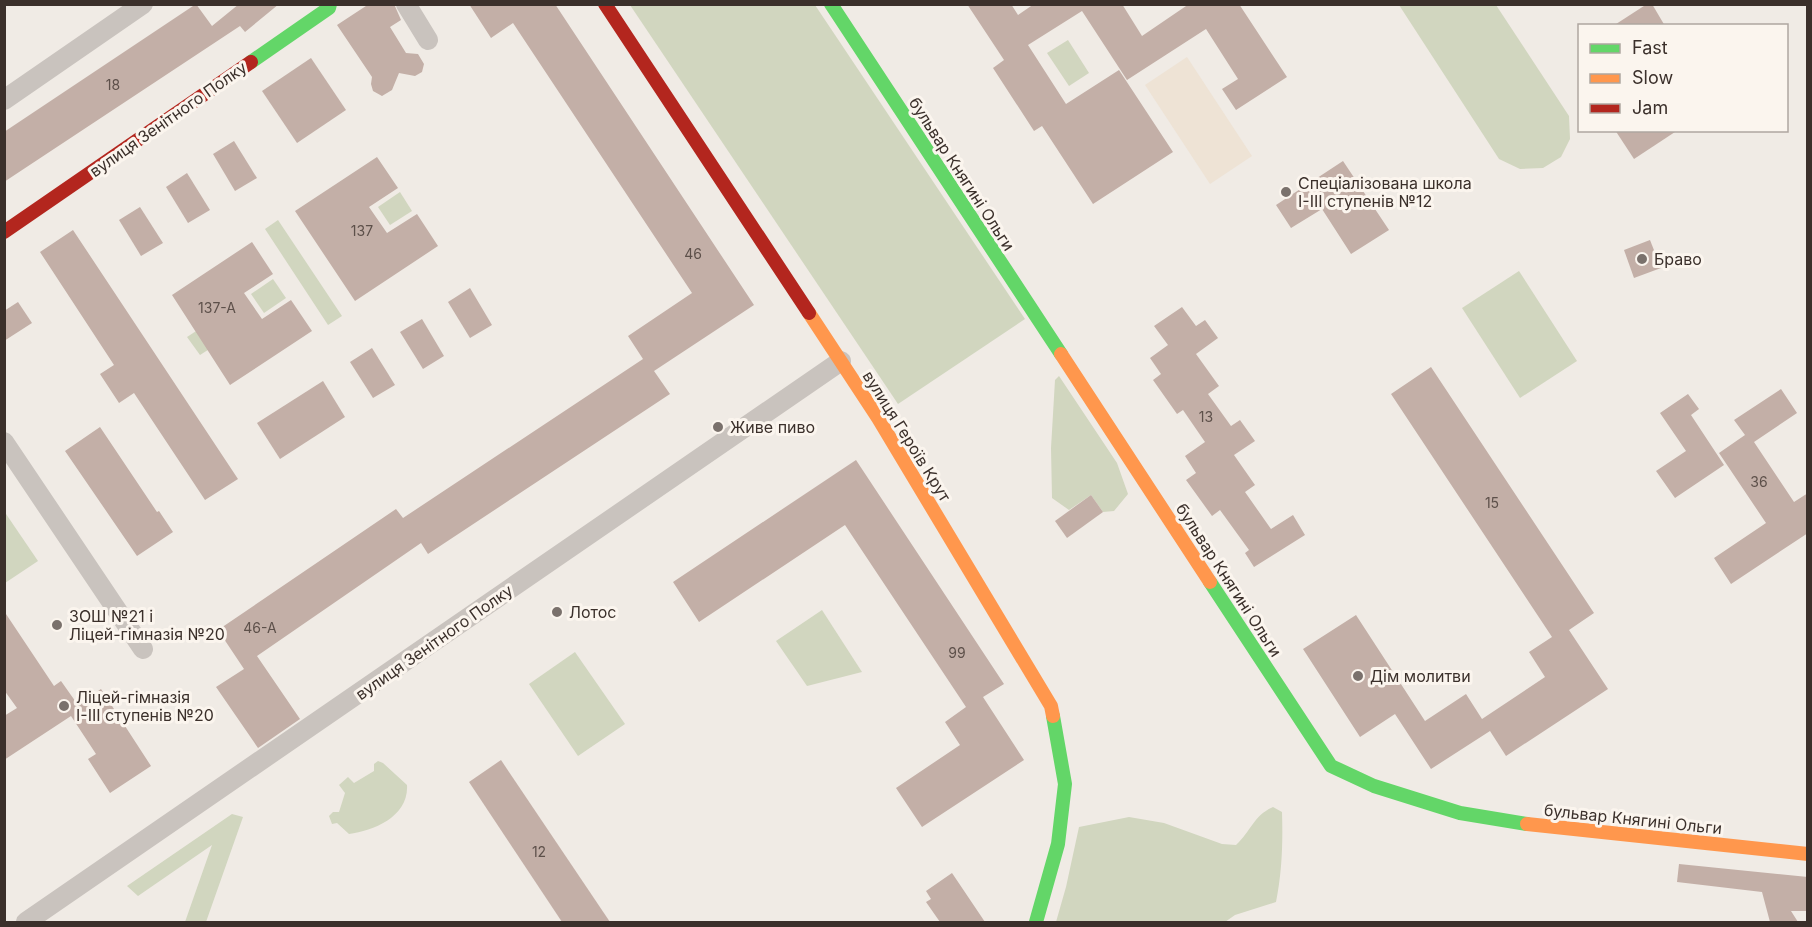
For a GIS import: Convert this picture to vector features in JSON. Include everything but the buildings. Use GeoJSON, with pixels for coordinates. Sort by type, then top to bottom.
{"type":"FeatureCollection","features":[{"type":"Feature","properties":{"kind":"street","name":"вулиця Зенітного Полку"},"geometry":{"type":"LineString","coordinates":[[4,232],[329,8],[330,4]]}},
{"type":"Feature","properties":{"kind":"street"},"geometry":{"type":"LineString","coordinates":[[406,4],[428,40]]}},
{"type":"Feature","properties":{"kind":"street","name":"вулиця Героїв Крут"},"geometry":{"type":"LineString","coordinates":[[605,4],[885,428],[1051,705],[1065,784],[1058,844],[1036,922]]}},
{"type":"Feature","properties":{"kind":"street","name":"бульвар Княгині Ольги"},"geometry":{"type":"LineString","coordinates":[[831,4],[1331,766],[1374,786],[1460,813],[1546,827],[1808,854]]}},
{"type":"Feature","properties":{"kind":"street"},"geometry":{"type":"LineString","coordinates":[[4,100],[132,8]]}},
{"type":"Feature","properties":{"kind":"street","name":"вулиця Зенітного Полку"},"geometry":{"type":"LineString","coordinates":[[26,922],[841,361]]}},
{"type":"Feature","properties":{"kind":"street"},"geometry":{"type":"LineString","coordinates":[[4,442],[143,649]]}},
{"type":"Feature","properties":{"kind":"green space"},"geometry":{"type":"Polygon","coordinates":[[[630,5],[815,5],[1025,319],[898,404],[630,5]]]}},
{"type":"Feature","properties":{"kind":"green space"},"geometry":{"type":"Polygon","coordinates":[[[1399,5],[1496,5],[1569,116],[1570,139],[1561,157],[1543,168],[1520,169],[1499,159],[1399,5]]]}},
{"type":"Feature","properties":{"kind":"green space"},"geometry":{"type":"Polygon","coordinates":[[[1068,40],[1089,73],[1069,86],[1047,53],[1068,40]]]}},
{"type":"Feature","properties":{"kind":"green space"},"geometry":{"type":"Polygon","coordinates":[[[400,192],[412,211],[390,225],[378,207],[400,192]]]}},
{"type":"Feature","properties":{"kind":"green space"},"geometry":{"type":"Polygon","coordinates":[[[278,220],[342,316],[328,325],[265,229],[278,220]]]}},
{"type":"Feature","properties":{"kind":"green space"},"geometry":{"type":"Polygon","coordinates":[[[1519,271],[1577,361],[1520,398],[1462,308],[1519,271]]]}},
{"type":"Feature","properties":{"kind":"green space"},"geometry":{"type":"Polygon","coordinates":[[[273,279],[286,298],[264,313],[251,294],[273,279]]]}},
{"type":"Feature","properties":{"kind":"green space"},"geometry":{"type":"Polygon","coordinates":[[[210,322],[222,341],[200,355],[187,337],[210,322]]]}},
{"type":"Feature","properties":{"kind":"green space"},"geometry":{"type":"Polygon","coordinates":[[[1059,376],[1117,463],[1128,494],[1114,511],[1103,512],[1091,495],[1069,510],[1052,498],[1051,448],[1055,380],[1059,376]]]}},
{"type":"Feature","properties":{"kind":"green space"},"geometry":{"type":"Polygon","coordinates":[[[4,511],[38,561],[5,583],[4,583],[4,511]]]}},
{"type":"Feature","properties":{"kind":"green space"},"geometry":{"type":"Polygon","coordinates":[[[822,610],[862,672],[807,686],[776,641],[822,610]]]}},
{"type":"Feature","properties":{"kind":"green space"},"geometry":{"type":"Polygon","coordinates":[[[575,652],[625,724],[578,756],[529,684],[575,652]]]}},
{"type":"Feature","properties":{"kind":"green space"},"geometry":{"type":"Polygon","coordinates":[[[378,761],[407,785],[406,796],[396,813],[388,820],[369,829],[349,834],[337,823],[332,824],[329,816],[333,812],[339,812],[345,793],[339,785],[348,777],[354,783],[374,771],[374,764],[378,761]]]}},
{"type":"Feature","properties":{"kind":"green space"},"geometry":{"type":"Polygon","coordinates":[[[1273,807],[1282,812],[1282,857],[1276,902],[1235,915],[1225,922],[1056,922],[1079,827],[1129,817],[1164,823],[1222,844],[1236,845],[1261,814],[1273,807]]]}},
{"type":"Feature","properties":{"kind":"green space"},"geometry":{"type":"Polygon","coordinates":[[[232,814],[243,817],[206,922],[185,922],[212,845],[138,896],[127,886],[232,814]]]}},
{"type":"Feature","properties":{"kind":"shaded area"},"geometry":{"type":"Polygon","coordinates":[[[1187,57],[1252,156],[1210,184],[1145,85],[1187,57]]]}},
{"type":"Feature","properties":{"kind":"traffic: fast"},"geometry":{"type":"LineString","coordinates":[[251,62],[329,8],[330,4]]}},
{"type":"Feature","properties":{"kind":"traffic: fast"},"geometry":{"type":"LineString","coordinates":[[831,4],[1061,354]]}},
{"type":"Feature","properties":{"kind":"traffic: fast"},"geometry":{"type":"LineString","coordinates":[[1210,582],[1331,766],[1374,786],[1460,813],[1527,824]]}},
{"type":"Feature","properties":{"kind":"traffic: fast"},"geometry":{"type":"LineString","coordinates":[[1036,922],[1058,844],[1065,784],[1053,716]]}},
{"type":"Feature","properties":{"kind":"traffic: slow"},"geometry":{"type":"LineString","coordinates":[[809,313],[878,418],[1051,706],[1053,716]]}},
{"type":"Feature","properties":{"kind":"traffic: slow"},"geometry":{"type":"LineString","coordinates":[[1061,354],[1210,582]]}},
{"type":"Feature","properties":{"kind":"traffic: slow"},"geometry":{"type":"LineString","coordinates":[[1527,824],[1808,854]]}},
{"type":"Feature","properties":{"kind":"traffic: jam"},"geometry":{"type":"LineString","coordinates":[[605,4],[809,313]]}},
{"type":"Feature","properties":{"kind":"traffic: jam"},"geometry":{"type":"LineString","coordinates":[[4,232],[251,62]]}},
{"type":"Feature","properties":{"kind":"place","name":"Спеціалізована школа І-ІІІ ступенів №12"},"geometry":{"type":"Point","coordinates":[1286,192]}},
{"type":"Feature","properties":{"kind":"place","name":"Браво"},"geometry":{"type":"Point","coordinates":[1642,259]}},
{"type":"Feature","properties":{"kind":"place","name":"Живе пиво"},"geometry":{"type":"Point","coordinates":[718,427]}},
{"type":"Feature","properties":{"kind":"place","name":"Лотос"},"geometry":{"type":"Point","coordinates":[557,612]}},
{"type":"Feature","properties":{"kind":"place","name":"ЗОШ №21 і Ліцей-гімназія №20"},"geometry":{"type":"Point","coordinates":[57,625]}},
{"type":"Feature","properties":{"kind":"place","name":"Дім молитви"},"geometry":{"type":"Point","coordinates":[1358,676]}},
{"type":"Feature","properties":{"kind":"place","name":"Ліцей-гімназія I-III ступенів №20"},"geometry":{"type":"Point","coordinates":[64,706]}}]}
